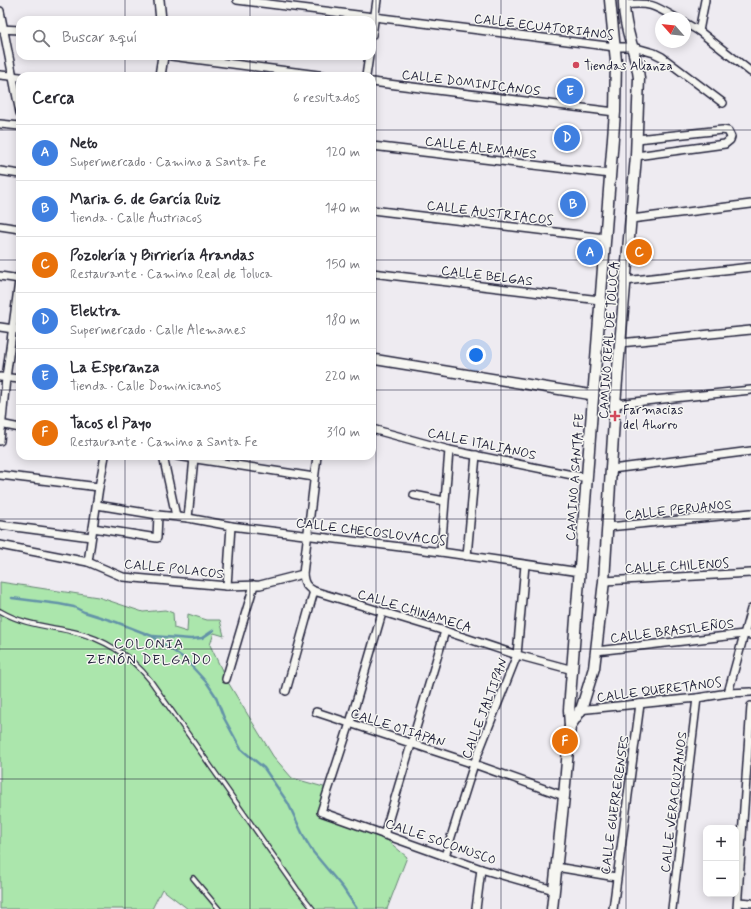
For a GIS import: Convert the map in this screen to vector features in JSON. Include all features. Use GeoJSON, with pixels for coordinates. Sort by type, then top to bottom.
{"type":"FeatureCollection","features":[{"type":"Feature","properties":{"kind":"main road"},"geometry":{"type":"LineString","coordinates":[[610,0],[615,47]]}},
{"type":"Feature","properties":{"kind":"main road","name":"CAMINO REAL DE TOLUCA"},"geometry":{"type":"LineString","coordinates":[[570,726],[581,710],[591,680],[596,651],[604,581],[615,404],[636,156],[639,78],[625,19],[624,3]]}},
{"type":"Feature","properties":{"kind":"main road","name":"CAMINO A SANTA FE"},"geometry":{"type":"LineString","coordinates":[[552,909],[570,726],[569,710],[615,112],[615,47]]}},
{"type":"Feature","properties":{"kind":"street"},"geometry":{"type":"LineString","coordinates":[[159,0],[161,16]]}},
{"type":"Feature","properties":{"kind":"street","name":"CALLE ECUATORIANOS"},"geometry":{"type":"LineString","coordinates":[[237,0],[367,16]]}},
{"type":"Feature","properties":{"kind":"street"},"geometry":{"type":"LineString","coordinates":[[375,16],[377,0]]}},
{"type":"Feature","properties":{"kind":"street"},"geometry":{"type":"LineString","coordinates":[[699,31],[705,0]]}},
{"type":"Feature","properties":{"kind":"street"},"geometry":{"type":"LineString","coordinates":[[624,3],[651,5],[664,12]]}},
{"type":"Feature","properties":{"kind":"street"},"geometry":{"type":"LineString","coordinates":[[0,11],[2,29],[16,76],[0,75]]}},
{"type":"Feature","properties":{"kind":"street","name":"CALLE ECUATORIANOS"},"geometry":{"type":"LineString","coordinates":[[376,17],[633,48],[654,53],[662,57],[723,103]]}},
{"type":"Feature","properties":{"kind":"street"},"geometry":{"type":"LineString","coordinates":[[691,26],[751,72]]}},
{"type":"Feature","properties":{"kind":"street"},"geometry":{"type":"LineString","coordinates":[[2,29],[16,30]]}},
{"type":"Feature","properties":{"kind":"street"},"geometry":{"type":"LineString","coordinates":[[161,72],[162,60]]}},
{"type":"Feature","properties":{"kind":"street"},"geometry":{"type":"LineString","coordinates":[[202,60],[295,72]]}},
{"type":"Feature","properties":{"kind":"street"},"geometry":{"type":"LineString","coordinates":[[367,72],[368,60]]}},
{"type":"Feature","properties":{"kind":"street","name":"CALLE DOMINICANOS"},"geometry":{"type":"LineString","coordinates":[[376,82],[615,112]]}},
{"type":"Feature","properties":{"kind":"street"},"geometry":{"type":"LineString","coordinates":[[0,124],[16,126]]}},
{"type":"Feature","properties":{"kind":"street"},"geometry":{"type":"LineString","coordinates":[[636,156],[724,144],[730,140],[731,137],[725,130],[637,139]]}},
{"type":"Feature","properties":{"kind":"street","name":"CALLE ALEMANES"},"geometry":{"type":"LineString","coordinates":[[376,146],[610,174]]}},
{"type":"Feature","properties":{"kind":"street"},"geometry":{"type":"LineString","coordinates":[[0,171],[16,173]]}},
{"type":"Feature","properties":{"kind":"street"},"geometry":{"type":"LineString","coordinates":[[630,219],[751,204]]}},
{"type":"Feature","properties":{"kind":"street","name":"CALLE AUSTRIACOS"},"geometry":{"type":"LineString","coordinates":[[376,210],[605,238]]}},
{"type":"Feature","properties":{"kind":"street"},"geometry":{"type":"LineString","coordinates":[[0,226],[16,228]]}},
{"type":"Feature","properties":{"kind":"street"},"geometry":{"type":"LineString","coordinates":[[625,280],[751,267]]}},
{"type":"Feature","properties":{"kind":"street","name":"CALLE BELGAS"},"geometry":{"type":"LineString","coordinates":[[376,273],[600,300]]}},
{"type":"Feature","properties":{"kind":"street"},"geometry":{"type":"LineString","coordinates":[[0,276],[16,277]]}},
{"type":"Feature","properties":{"kind":"street"},"geometry":{"type":"LineString","coordinates":[[0,327],[16,329]]}},
{"type":"Feature","properties":{"kind":"street"},"geometry":{"type":"LineString","coordinates":[[620,343],[751,330]]}},
{"type":"Feature","properties":{"kind":"street"},"geometry":{"type":"LineString","coordinates":[[0,442],[3,377],[16,332]]}},
{"type":"Feature","properties":{"kind":"street"},"geometry":{"type":"LineString","coordinates":[[376,360],[593,395]]}},
{"type":"Feature","properties":{"kind":"street"},"geometry":{"type":"LineString","coordinates":[[3,377],[16,379]]}},
{"type":"Feature","properties":{"kind":"street"},"geometry":{"type":"LineString","coordinates":[[615,404],[751,390]]}},
{"type":"Feature","properties":{"kind":"street"},"geometry":{"type":"LineString","coordinates":[[1,424],[16,427]]}},
{"type":"Feature","properties":{"kind":"street","name":"CALLE ITALIANOS"},"geometry":{"type":"LineString","coordinates":[[376,431],[449,450],[587,478]]}},
{"type":"Feature","properties":{"kind":"street"},"geometry":{"type":"LineString","coordinates":[[440,552],[449,450]]}},
{"type":"Feature","properties":{"kind":"street"},"geometry":{"type":"LineString","coordinates":[[612,469],[751,451]]}},
{"type":"Feature","properties":{"kind":"street"},"geometry":{"type":"LineString","coordinates":[[467,556],[476,455]]}},
{"type":"Feature","properties":{"kind":"street"},"geometry":{"type":"LineString","coordinates":[[88,562],[99,487],[105,460]]}},
{"type":"Feature","properties":{"kind":"street"},"geometry":{"type":"LineString","coordinates":[[164,460],[176,516]]}},
{"type":"Feature","properties":{"kind":"street"},"geometry":{"type":"LineString","coordinates":[[188,518],[194,460]]}},
{"type":"Feature","properties":{"kind":"street"},"geometry":{"type":"LineString","coordinates":[[207,460],[314,477]]}},
{"type":"Feature","properties":{"kind":"street"},"geometry":{"type":"LineString","coordinates":[[286,691],[314,591],[304,582],[303,574],[316,460]]}},
{"type":"Feature","properties":{"kind":"street"},"geometry":{"type":"LineString","coordinates":[[0,475],[99,487]]}},
{"type":"Feature","properties":{"kind":"street"},"geometry":{"type":"LineString","coordinates":[[414,495],[444,501]]}},
{"type":"Feature","properties":{"kind":"street","name":"CALLE CHECOSLOVACOS"},"geometry":{"type":"LineString","coordinates":[[96,505],[158,515],[176,516],[231,526],[440,552],[580,572]]}},
{"type":"Feature","properties":{"kind":"street","name":"CALLE PERUANOS"},"geometry":{"type":"LineString","coordinates":[[608,527],[751,514]]}},
{"type":"Feature","properties":{"kind":"street"},"geometry":{"type":"LineString","coordinates":[[93,528],[157,538],[158,515]]}},
{"type":"Feature","properties":{"kind":"street"},"geometry":{"type":"LineString","coordinates":[[0,525],[91,537]]}},
{"type":"Feature","properties":{"kind":"street"},"geometry":{"type":"LineString","coordinates":[[227,586],[231,526]]}},
{"type":"Feature","properties":{"kind":"street","name":"CALLE POLACOS"},"geometry":{"type":"LineString","coordinates":[[0,546],[88,562],[123,577],[227,586],[257,585]]}},
{"type":"Feature","properties":{"kind":"street","name":"CALLE JALTIPAN"},"geometry":{"type":"LineString","coordinates":[[445,856],[474,764],[517,655],[525,564]]}},
{"type":"Feature","properties":{"kind":"street","name":"CALLE CHILENOS"},"geometry":{"type":"LineString","coordinates":[[604,581],[751,573]]}},
{"type":"Feature","properties":{"kind":"street"},"geometry":{"type":"LineString","coordinates":[[226,679],[257,585],[303,574]]}},
{"type":"Feature","properties":{"kind":"street","name":"CALLE CHINAMECA"},"geometry":{"type":"LineString","coordinates":[[314,591],[517,655],[573,670]]}},
{"type":"Feature","properties":{"kind":"street"},"geometry":{"type":"LineString","coordinates":[[728,693],[747,634],[751,609]]}},
{"type":"Feature","properties":{"kind":"street"},"geometry":{"type":"LineString","coordinates":[[350,723],[382,613]]}},
{"type":"Feature","properties":{"kind":"street"},"geometry":{"type":"LineString","coordinates":[[384,835],[445,632]]}},
{"type":"Feature","properties":{"kind":"street","name":"CALLE BRASILEÑOS"},"geometry":{"type":"LineString","coordinates":[[596,651],[747,634]]}},
{"type":"Feature","properties":{"kind":"street","name":"CALLE QUERETANOS"},"geometry":{"type":"LineString","coordinates":[[569,710],[697,698],[728,693],[751,692]]}},
{"type":"Feature","properties":{"kind":"street","name":"CALLE VERACRUZANOS"},"geometry":{"type":"LineString","coordinates":[[672,909],[697,698]]}},
{"type":"Feature","properties":{"kind":"street","name":"CALLE GUERRERENSES"},"geometry":{"type":"LineString","coordinates":[[613,909],[616,877],[640,704]]}},
{"type":"Feature","properties":{"kind":"street"},"geometry":{"type":"LineString","coordinates":[[751,706],[737,905],[751,904]]}},
{"type":"Feature","properties":{"kind":"street","name":"CALLE OTIAPAN"},"geometry":{"type":"LineString","coordinates":[[316,712],[474,764],[564,796]]}},
{"type":"Feature","properties":{"kind":"street","name":"CALLE SOCONUSCO"},"geometry":{"type":"LineString","coordinates":[[350,723],[321,812],[481,869],[554,890]]}},
{"type":"Feature","properties":{"kind":"street"},"geometry":{"type":"LineString","coordinates":[[556,867],[616,877]]}},
{"type":"Feature","properties":{"kind":"street"},"geometry":{"type":"LineString","coordinates":[[476,909],[481,869]]}},
{"type":"Feature","properties":{"kind":"lane"},"geometry":{"type":"LineString","coordinates":[[0,612],[23,622],[86,635],[112,647],[134,662],[150,680],[297,890],[313,909]]}},
{"type":"Feature","properties":{"kind":"lane"},"geometry":{"type":"LineString","coordinates":[[193,878],[219,909]]}},
{"type":"Feature","properties":{"kind":"green space"},"geometry":{"type":"Polygon","coordinates":[[[0,582],[98,597],[143,612],[165,610],[173,613],[174,628],[187,632],[188,614],[207,620],[220,620],[224,636],[214,633],[210,645],[226,679],[273,756],[292,778],[327,788],[319,814],[387,840],[407,857],[387,909],[188,909],[162,889],[152,909],[0,909],[0,582]]]}},
{"type":"Feature","properties":{"kind":"waterway"},"geometry":{"type":"LineString","coordinates":[[12,598],[74,607],[84,612],[116,622],[152,636],[185,659],[207,683],[215,695],[224,718],[241,749],[264,768],[288,803],[305,839],[313,852],[343,888],[357,909]]}},
{"type":"Feature","properties":{"kind":"waterway"},"geometry":{"type":"LineString","coordinates":[[153,636],[191,639],[202,638],[214,630]]}},
{"type":"Feature","properties":{"kind":"place","name":"Tiendas Alianza"},"geometry":{"type":"Point","coordinates":[576,65]}},
{"type":"Feature","properties":{"kind":"place","name":"La Esperanza"},"geometry":{"type":"Point","coordinates":[570,91]}},
{"type":"Feature","properties":{"kind":"place","name":"Elektra"},"geometry":{"type":"Point","coordinates":[567,138]}},
{"type":"Feature","properties":{"kind":"place","name":"Maria G. de García Ruiz"},"geometry":{"type":"Point","coordinates":[573,204]}},
{"type":"Feature","properties":{"kind":"place","name":"Neto"},"geometry":{"type":"Point","coordinates":[590,252]}},
{"type":"Feature","properties":{"kind":"place","name":"Pozolería y Birriería Arandas"},"geometry":{"type":"Point","coordinates":[639,252]}},
{"type":"Feature","properties":{"kind":"place","name":"Farmacias del Ahorro"},"geometry":{"type":"Point","coordinates":[615,416]}},
{"type":"Feature","properties":{"kind":"place","name":"Tacos el Payo"},"geometry":{"type":"Point","coordinates":[565,741]}},
{"type":"Feature","properties":{"kind":"district","name":"COLONIA ZENÓN DELGADO"},"geometry":{"type":"Point","coordinates":[149,652]}}]}
